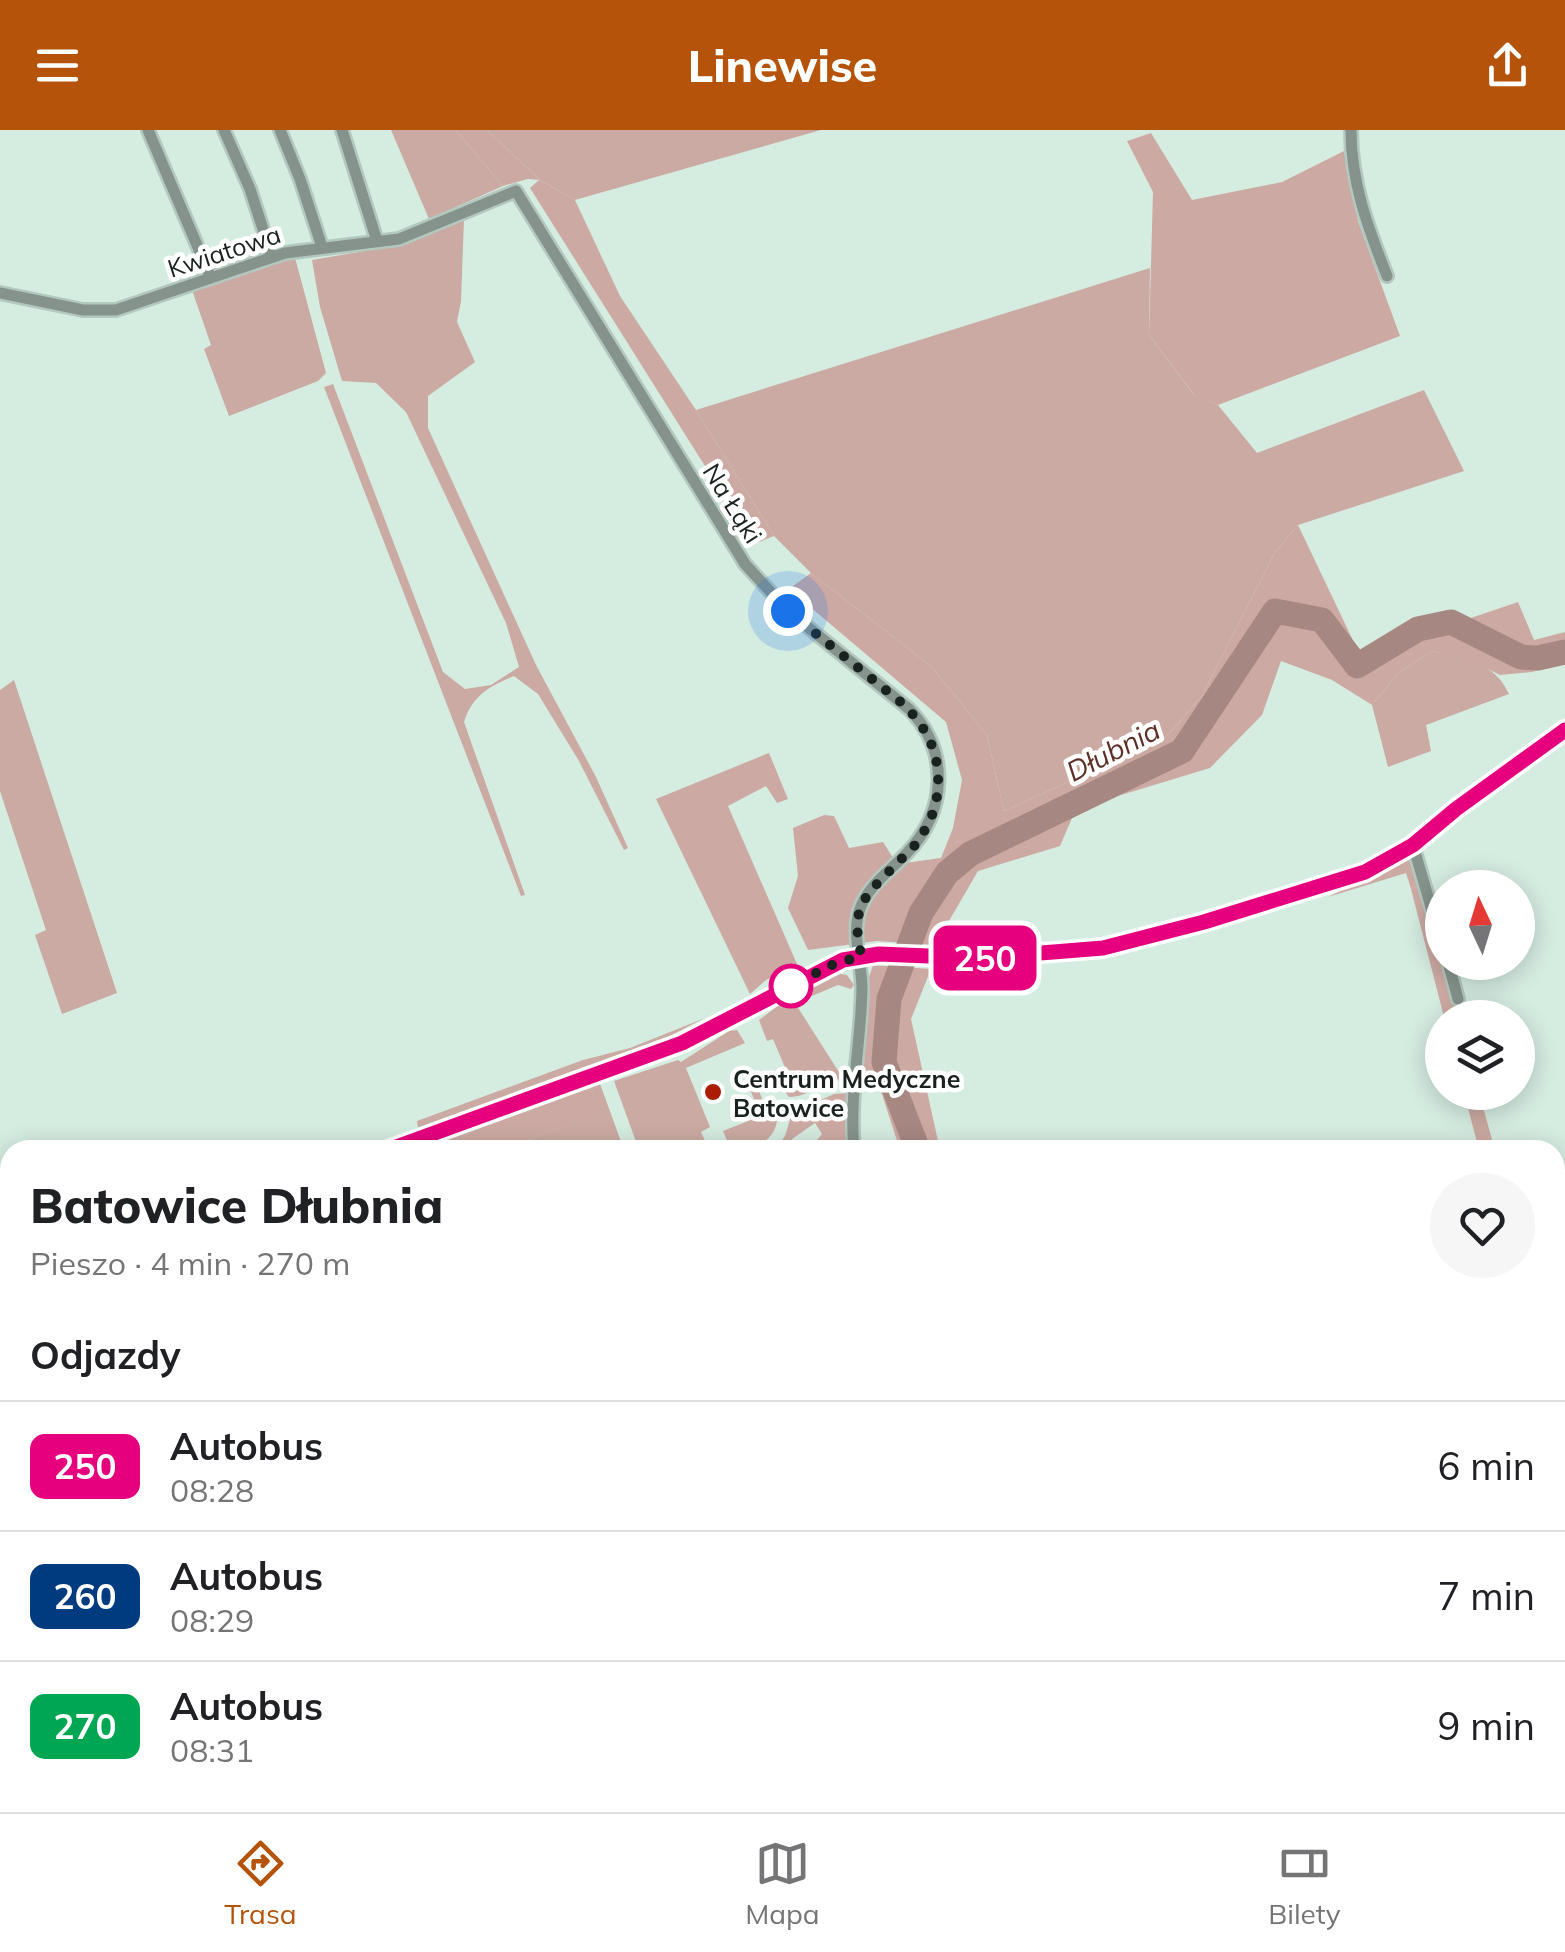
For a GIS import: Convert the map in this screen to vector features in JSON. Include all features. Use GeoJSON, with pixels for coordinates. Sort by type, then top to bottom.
{"type":"FeatureCollection","features":[{"type":"Feature","properties":{"kind":"street"},"geometry":{"type":"LineString","coordinates":[[148,130],[211,278]]}},
{"type":"Feature","properties":{"kind":"street"},"geometry":{"type":"LineString","coordinates":[[224,130],[250,188],[272,257]]}},
{"type":"Feature","properties":{"kind":"street"},"geometry":{"type":"LineString","coordinates":[[280,130],[322,247]]}},
{"type":"Feature","properties":{"kind":"street"},"geometry":{"type":"LineString","coordinates":[[342,130],[378,242]]}},
{"type":"Feature","properties":{"kind":"street"},"geometry":{"type":"LineString","coordinates":[[1351,130],[1356,189],[1387,276]]}},
{"type":"Feature","properties":{"kind":"street","name":"Kwiatowa"},"geometry":{"type":"LineString","coordinates":[[0,292],[83,310],[106,311],[272,257],[421,232],[516,190]]}},
{"type":"Feature","properties":{"kind":"street","name":"Na Łąki"},"geometry":{"type":"LineString","coordinates":[[516,190],[746,564],[788,611],[908,708],[931,742],[939,775],[934,811],[918,842],[864,899],[857,923],[861,956],[860,1026],[853,1140]]}},
{"type":"Feature","properties":{"kind":"street"},"geometry":{"type":"LineString","coordinates":[[415,1140],[682,1043],[811,974],[861,956],[1045,955],[1103,948],[1365,872],[1414,844],[1565,730]]}},
{"type":"Feature","properties":{"kind":"street"},"geometry":{"type":"LineString","coordinates":[[1414,844],[1425,883]]}},
{"type":"Feature","properties":{"kind":"street"},"geometry":{"type":"LineString","coordinates":[[1453,980],[1458,999]]}},
{"type":"Feature","properties":{"kind":"shaded area"},"geometry":{"type":"Polygon","coordinates":[[[391,130],[456,130],[503,186],[429,219],[391,130]]]}},
{"type":"Feature","properties":{"kind":"shaded area"},"geometry":{"type":"Polygon","coordinates":[[[456,130],[487,130],[540,180],[575,200],[620,296],[774,536],[754,544],[530,188],[539,180],[503,186],[456,130]]]}},
{"type":"Feature","properties":{"kind":"shaded area"},"geometry":{"type":"Polygon","coordinates":[[[487,130],[821,130],[575,200],[540,180],[487,130]]]}},
{"type":"Feature","properties":{"kind":"shaded area"},"geometry":{"type":"Polygon","coordinates":[[[1151,133],[1192,200],[1282,182],[1344,151],[1358,221],[1400,336],[1218,405],[1195,396],[1149,335],[1153,192],[1127,141],[1151,133]]]}},
{"type":"Feature","properties":{"kind":"shaded area"},"geometry":{"type":"Polygon","coordinates":[[[464,219],[457,322],[475,362],[428,396],[428,428],[536,665],[596,777],[628,848],[624,850],[579,761],[538,694],[514,676],[505,680],[477,699],[464,722],[525,895],[521,896],[324,387],[333,384],[443,672],[465,689],[491,685],[519,667],[506,623],[406,412],[376,383],[342,381],[320,307],[312,260],[399,245],[464,219]]]}},
{"type":"Feature","properties":{"kind":"shaded area"},"geometry":{"type":"Polygon","coordinates":[[[294,254],[326,373],[318,381],[229,416],[204,349],[211,345],[192,290],[294,254]]]}},
{"type":"Feature","properties":{"kind":"shaded area"},"geometry":{"type":"Polygon","coordinates":[[[1150,268],[1149,335],[1194,395],[1218,405],[1257,453],[1424,390],[1464,471],[1298,525],[1275,552],[1202,696],[1164,739],[1004,811],[987,735],[931,666],[811,573],[774,536],[696,410],[1150,268]]]}},
{"type":"Feature","properties":{"kind":"shaded area"},"geometry":{"type":"Polygon","coordinates":[[[1298,525],[1359,653],[1396,628],[1421,617],[1448,616],[1462,621],[1518,602],[1534,640],[1565,632],[1565,663],[1500,675],[1476,663],[1433,651],[1399,672],[1372,705],[1332,680],[1281,661],[1262,715],[1210,768],[1108,799],[1072,818],[1060,846],[978,871],[935,945],[877,941],[808,950],[788,908],[798,876],[793,828],[824,815],[834,816],[849,848],[883,842],[897,864],[941,858],[953,828],[962,780],[946,722],[789,589],[811,573],[931,666],[987,735],[1004,811],[1164,739],[1202,696],[1275,552],[1298,525]]]}},
{"type":"Feature","properties":{"kind":"shaded area"},"geometry":{"type":"Polygon","coordinates":[[[1433,651],[1487,668],[1509,694],[1426,725],[1431,751],[1388,767],[1372,705],[1399,672],[1433,651]]]}},
{"type":"Feature","properties":{"kind":"shaded area"},"geometry":{"type":"Polygon","coordinates":[[[14,680],[117,993],[62,1014],[35,935],[46,930],[0,791],[0,690],[14,680]]]}},
{"type":"Feature","properties":{"kind":"shaded area"},"geometry":{"type":"Polygon","coordinates":[[[769,753],[788,799],[777,803],[766,786],[728,806],[797,964],[766,980],[750,994],[656,799],[769,753]]]}},
{"type":"Feature","properties":{"kind":"shaded area"},"geometry":{"type":"Polygon","coordinates":[[[1407,858],[1417,871],[1420,886],[1411,889],[1406,873],[1328,897],[1407,858]]]}},
{"type":"Feature","properties":{"kind":"shaded area"},"geometry":{"type":"Polygon","coordinates":[[[1420,886],[1425,903],[1425,943],[1411,889],[1420,886]]]}},
{"type":"Feature","properties":{"kind":"shaded area"},"geometry":{"type":"Polygon","coordinates":[[[873,965],[931,969],[911,1019],[938,1140],[897,1140],[880,1088],[862,1086],[867,983],[873,965]]]}},
{"type":"Feature","properties":{"kind":"shaded area"},"geometry":{"type":"Polygon","coordinates":[[[835,973],[847,975],[854,985],[851,989],[838,985],[795,1003],[844,1080],[789,1097],[783,1089],[792,1084],[773,1039],[767,1041],[759,1020],[791,996],[835,973]]]}},
{"type":"Feature","properties":{"kind":"shaded area"},"geometry":{"type":"Polygon","coordinates":[[[1434,980],[1447,980],[1453,1000],[1440,1000],[1434,980]]]}},
{"type":"Feature","properties":{"kind":"shaded area"},"geometry":{"type":"Polygon","coordinates":[[[705,1018],[648,1047],[418,1128],[417,1121],[705,1018]]]}},
{"type":"Feature","properties":{"kind":"shaded area"},"geometry":{"type":"Polygon","coordinates":[[[737,1030],[745,1043],[686,1068],[710,1127],[701,1132],[705,1140],[635,1140],[614,1081],[681,1062],[729,1031],[737,1030]]]}},
{"type":"Feature","properties":{"kind":"shaded area"},"geometry":{"type":"Polygon","coordinates":[[[599,1081],[620,1140],[528,1140],[600,1113],[590,1084],[599,1081]]]}},
{"type":"Feature","properties":{"kind":"shaded area"},"geometry":{"type":"Polygon","coordinates":[[[590,1084],[601,1113],[528,1140],[430,1140],[590,1084]]]}},
{"type":"Feature","properties":{"kind":"shaded area"},"geometry":{"type":"Polygon","coordinates":[[[756,1084],[766,1108],[777,1106],[775,1129],[766,1140],[727,1140],[723,1131],[761,1116],[749,1087],[756,1084]]]}},
{"type":"Feature","properties":{"kind":"shaded area"},"geometry":{"type":"Polygon","coordinates":[[[847,1093],[846,1140],[817,1140],[822,1134],[805,1107],[834,1094],[847,1093]]]}},
{"type":"Feature","properties":{"kind":"shaded area"},"geometry":{"type":"Polygon","coordinates":[[[805,1107],[815,1123],[792,1140],[782,1140],[785,1136],[792,1113],[805,1107]]]}},
{"type":"Feature","properties":{"kind":"shaded area"},"geometry":{"type":"Polygon","coordinates":[[[1468,1110],[1484,1110],[1492,1140],[1476,1140],[1468,1110]]]}},
{"type":"Feature","properties":{"kind":"waterway","name":"Dłubnia"},"geometry":{"type":"LineString","coordinates":[[914,1140],[884,1062],[889,999],[921,913],[947,873],[970,854],[1182,751],[1275,611],[1322,620],[1357,666],[1418,629],[1451,622],[1521,657],[1565,652]]}},
{"type":"Feature","properties":{"kind":"bus line","name":"250"},"geometry":{"type":"LineString","coordinates":[[414,1140],[682,1043],[843,960],[879,954],[978,958],[1103,948],[1164,934],[1365,872],[1413,845],[1565,730]]}},
{"type":"Feature","properties":{"kind":"place","name":"Centrum Medyczne Batowice"},"geometry":{"type":"Point","coordinates":[713,1092]}},
{"type":"Feature","properties":{"kind":"route"},"geometry":{"type":"LineString","coordinates":[[788,611],[915,715],[931,742],[939,775],[936,804],[922,835],[868,893],[861,906],[857,923],[861,956],[811,974],[781,991],[791,986]]}}]}
